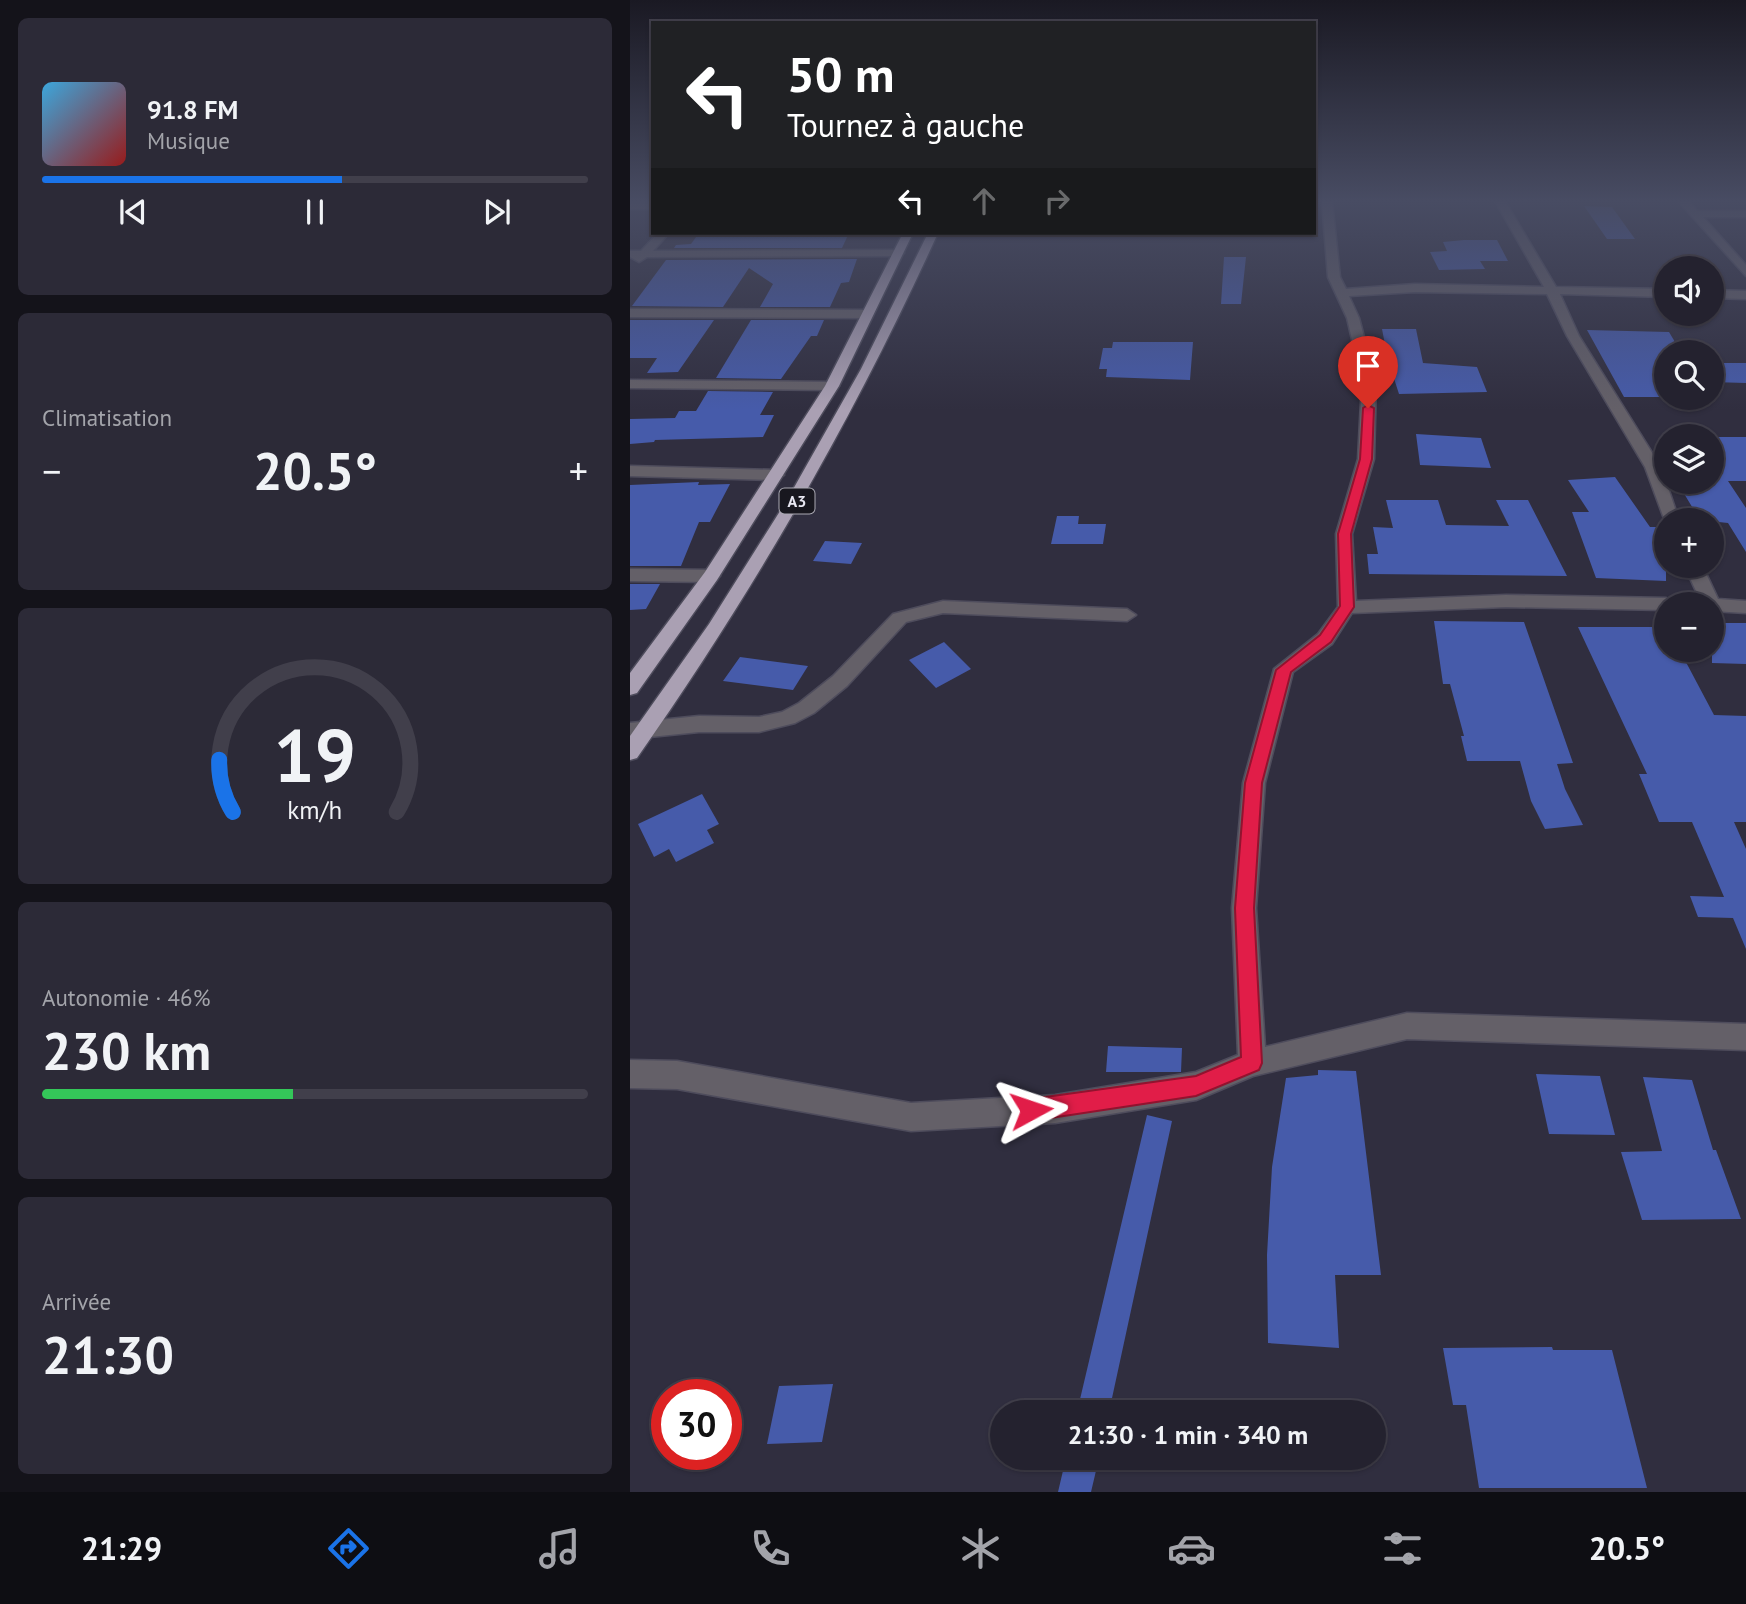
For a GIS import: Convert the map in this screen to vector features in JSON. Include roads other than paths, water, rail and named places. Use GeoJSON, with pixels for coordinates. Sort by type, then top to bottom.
{"type":"FeatureCollection","features":[{"type":"Feature","properties":{"kind":"highway","name":"A3"},"geometry":{"type":"LineString","coordinates":[[630,688],[711,576],[832,386],[889,271]]}},
{"type":"Feature","properties":{"kind":"highway","name":"A3"},"geometry":{"type":"LineString","coordinates":[[630,752],[637,732],[793,508],[874,359],[915,271]]}},
{"type":"Feature","properties":{"kind":"highway"},"geometry":{"type":"LineString","coordinates":[[846,359],[874,359]]}},
{"type":"Feature","properties":{"kind":"street"},"geometry":{"type":"LineString","coordinates":[[1252,1063],[1244,908],[1254,783],[1284,670],[1325,639],[1347,607],[1344,534],[1366,459],[1369,383],[1353,318],[1339,293],[1336,271]]}},
{"type":"Feature","properties":{"kind":"street"},"geometry":{"type":"LineString","coordinates":[[1540,271],[1573,336],[1653,467],[1667,508]]}},
{"type":"Feature","properties":{"kind":"street"},"geometry":{"type":"LineString","coordinates":[[1339,293],[1415,288],[1654,293]]}},
{"type":"Feature","properties":{"kind":"street"},"geometry":{"type":"LineString","coordinates":[[1724,294],[1746,295]]}},
{"type":"Feature","properties":{"kind":"street"},"geometry":{"type":"LineString","coordinates":[[630,313],[867,314]]}},
{"type":"Feature","properties":{"kind":"street"},"geometry":{"type":"LineString","coordinates":[[630,384],[832,386]]}},
{"type":"Feature","properties":{"kind":"street"},"geometry":{"type":"LineString","coordinates":[[630,471],[776,475]]}},
{"type":"Feature","properties":{"kind":"street"},"geometry":{"type":"LineString","coordinates":[[630,575],[711,576]]}},
{"type":"Feature","properties":{"kind":"street"},"geometry":{"type":"LineString","coordinates":[[1347,607],[1506,601],[1654,604]]}},
{"type":"Feature","properties":{"kind":"street"},"geometry":{"type":"LineString","coordinates":[[1724,606],[1746,607]]}},
{"type":"Feature","properties":{"kind":"street"},"geometry":{"type":"LineString","coordinates":[[637,732],[697,724],[770,723],[794,716],[812,704],[900,618],[919,611],[943,607],[1127,615]]}},
{"type":"Feature","properties":{"kind":"street"},"geometry":{"type":"LineString","coordinates":[[630,1074],[677,1075],[911,1117],[1068,1107],[1196,1086],[1252,1063],[1407,1026],[1746,1037]]}}]}
